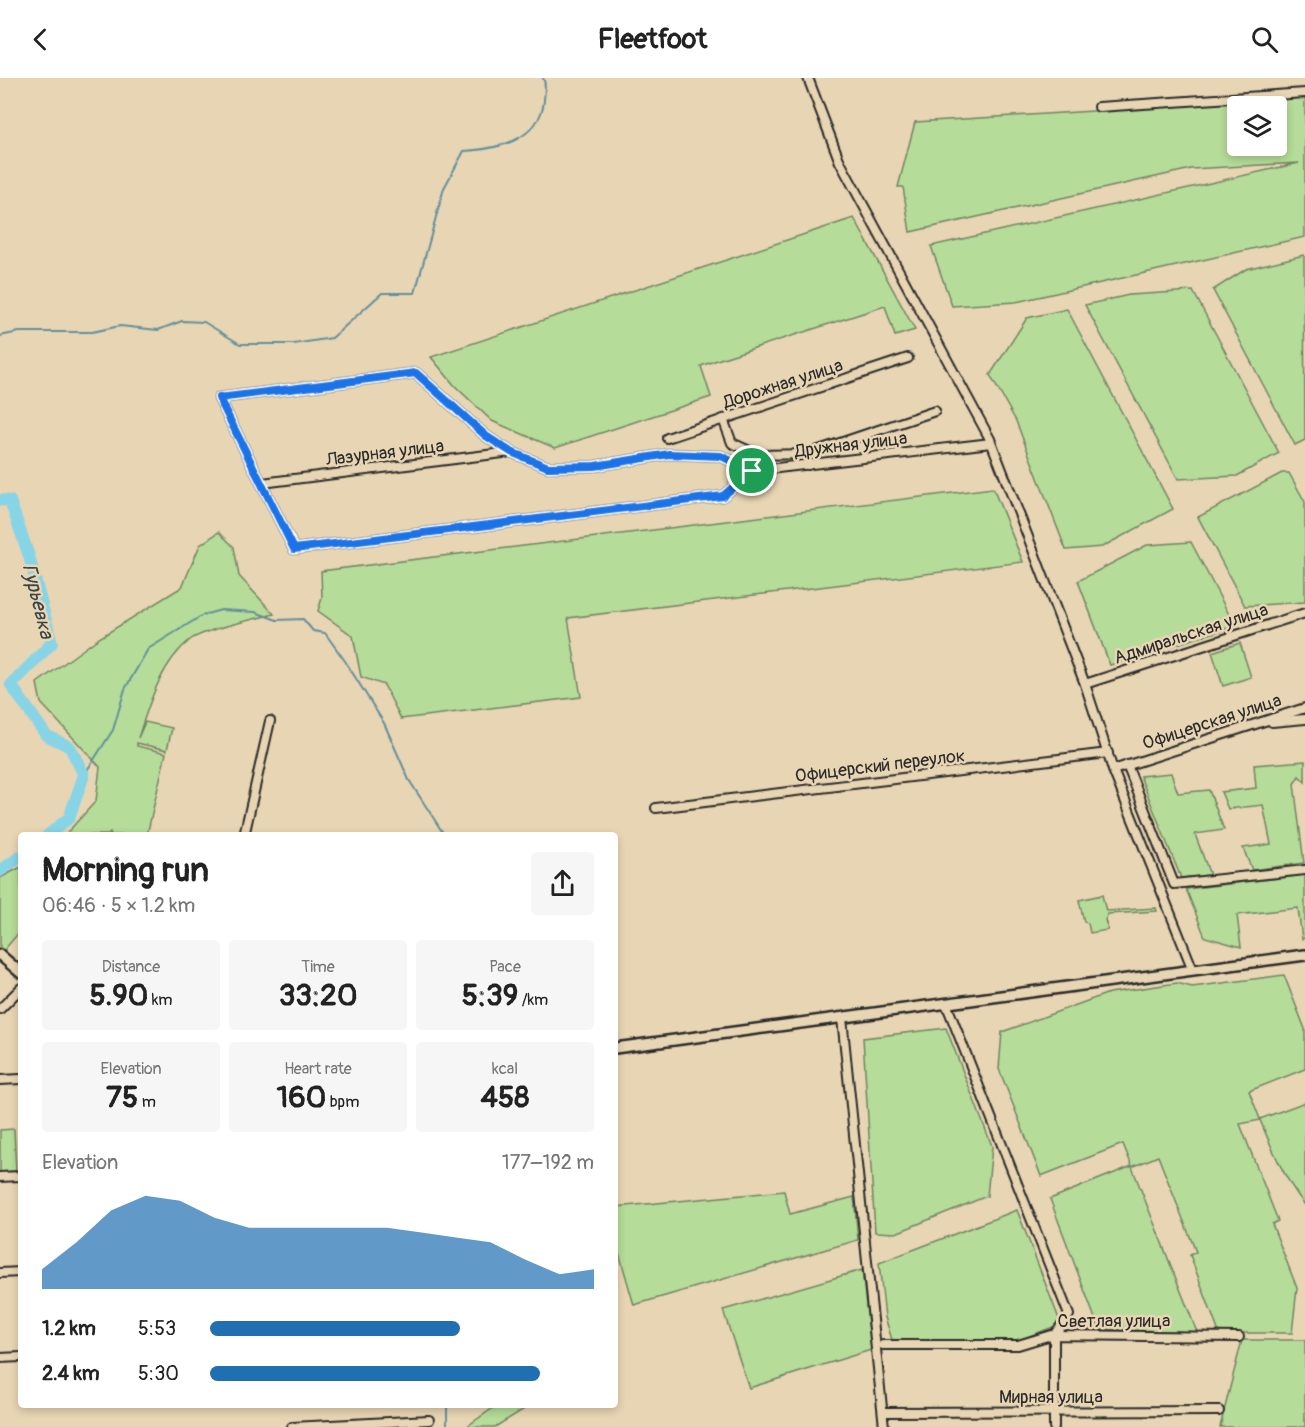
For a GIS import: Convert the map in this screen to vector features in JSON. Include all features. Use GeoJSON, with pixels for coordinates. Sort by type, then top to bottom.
{"type":"FeatureCollection","features":[{"type":"Feature","properties":{"kind":"street"},"geometry":{"type":"LineString","coordinates":[[808,78],[840,162],[991,443],[1086,684],[1113,770],[1193,970]]}},
{"type":"Feature","properties":{"kind":"street"},"geometry":{"type":"LineString","coordinates":[[1099,107],[1305,93]]}},
{"type":"Feature","properties":{"kind":"street","name":"Дорожная улица"},"geometry":{"type":"LineString","coordinates":[[667,438],[908,358]]}},
{"type":"Feature","properties":{"kind":"street"},"geometry":{"type":"LineString","coordinates":[[416,373],[486,436],[511,452],[548,467],[595,466],[669,454],[721,456],[752,471],[723,496],[294,549],[219,398],[416,373]]}},
{"type":"Feature","properties":{"kind":"street"},"geometry":{"type":"LineString","coordinates":[[723,419],[732,443],[758,455],[807,454],[935,411]]}},
{"type":"Feature","properties":{"kind":"street","name":"Дружная улица"},"geometry":{"type":"LineString","coordinates":[[752,471],[991,443]]}},
{"type":"Feature","properties":{"kind":"street","name":"Лазурная улица"},"geometry":{"type":"LineString","coordinates":[[262,483],[511,452]]}},
{"type":"Feature","properties":{"kind":"street"},"geometry":{"type":"LineString","coordinates":[[807,454],[808,465]]}},
{"type":"Feature","properties":{"kind":"street","name":"Адмиральская улица"},"geometry":{"type":"LineString","coordinates":[[1086,684],[1305,613]]}},
{"type":"Feature","properties":{"kind":"street","name":"Офицерская улица"},"geometry":{"type":"LineString","coordinates":[[1113,770],[1305,708]]}},
{"type":"Feature","properties":{"kind":"street"},"geometry":{"type":"LineString","coordinates":[[1259,723],[1305,719]]}},
{"type":"Feature","properties":{"kind":"street"},"geometry":{"type":"LineString","coordinates":[[245,832],[270,721]]}},
{"type":"Feature","properties":{"kind":"street","name":"Офицерский переулок"},"geometry":{"type":"LineString","coordinates":[[656,808],[1108,753]]}},
{"type":"Feature","properties":{"kind":"street","name":"Офицерская улица"},"geometry":{"type":"LineString","coordinates":[[1127,765],[1174,884],[1305,870]]}},
{"type":"Feature","properties":{"kind":"street"},"geometry":{"type":"LineString","coordinates":[[0,955],[18,970]]}},
{"type":"Feature","properties":{"kind":"street"},"geometry":{"type":"LineString","coordinates":[[618,1048],[1305,955]]}},
{"type":"Feature","properties":{"kind":"street"},"geometry":{"type":"LineString","coordinates":[[0,1009],[18,991]]}},
{"type":"Feature","properties":{"kind":"street"},"geometry":{"type":"LineString","coordinates":[[946,1003],[1069,1315],[1054,1335],[1054,1427]]}},
{"type":"Feature","properties":{"kind":"street"},"geometry":{"type":"LineString","coordinates":[[842,1018],[884,1427]]}},
{"type":"Feature","properties":{"kind":"street"},"geometry":{"type":"LineString","coordinates":[[0,1080],[18,1079]]}},
{"type":"Feature","properties":{"kind":"street"},"geometry":{"type":"LineString","coordinates":[[0,1177],[18,1176]]}},
{"type":"Feature","properties":{"kind":"street"},"geometry":{"type":"LineString","coordinates":[[0,1273],[18,1272]]}},
{"type":"Feature","properties":{"kind":"street","name":"Светлая улица"},"geometry":{"type":"LineString","coordinates":[[883,1345],[1018,1345],[1054,1335],[1239,1337]]}},
{"type":"Feature","properties":{"kind":"street"},"geometry":{"type":"LineString","coordinates":[[0,1358],[18,1357]]}},
{"type":"Feature","properties":{"kind":"street","name":"Мирная улица"},"geometry":{"type":"LineString","coordinates":[[884,1412],[1219,1411]]}},
{"type":"Feature","properties":{"kind":"street"},"geometry":{"type":"LineString","coordinates":[[292,1427],[429,1420]]}},
{"type":"Feature","properties":{"kind":"green space"},"geometry":{"type":"Polygon","coordinates":[[[1305,98],[1305,237],[1016,302],[952,306],[931,246],[1299,163],[1191,169],[910,232],[903,187],[898,187],[915,122],[1227,103],[1227,156],[1287,156],[1287,99],[1305,98]]]}},
{"type":"Feature","properties":{"kind":"green space"},"geometry":{"type":"Polygon","coordinates":[[[854,218],[915,330],[895,336],[885,306],[720,359],[701,366],[711,397],[555,448],[492,421],[455,386],[431,357],[854,218]]]}},
{"type":"Feature","properties":{"kind":"green space"},"geometry":{"type":"Polygon","coordinates":[[[1304,255],[1305,440],[1295,445],[1213,290],[1246,269],[1304,255]]]}},
{"type":"Feature","properties":{"kind":"green space"},"geometry":{"type":"Polygon","coordinates":[[[1193,291],[1279,453],[1237,476],[1178,479],[1085,305],[1129,295],[1193,291]]]}},
{"type":"Feature","properties":{"kind":"green space"},"geometry":{"type":"Polygon","coordinates":[[[1067,309],[1173,509],[1102,547],[1066,550],[1016,421],[990,375],[1027,318],[1067,309]]]}},
{"type":"Feature","properties":{"kind":"green space"},"geometry":{"type":"Polygon","coordinates":[[[1282,473],[1289,473],[1305,502],[1305,602],[1245,606],[1198,517],[1282,473]]]}},
{"type":"Feature","properties":{"kind":"green space"},"geometry":{"type":"Polygon","coordinates":[[[993,488],[1023,562],[568,618],[581,697],[401,719],[384,685],[361,677],[353,636],[318,611],[322,598],[321,571],[993,488]]]}},
{"type":"Feature","properties":{"kind":"green space"},"geometry":{"type":"Polygon","coordinates":[[[219,532],[234,547],[239,576],[274,614],[196,636],[180,649],[164,672],[138,738],[145,722],[172,728],[167,750],[137,743],[137,746],[166,753],[148,832],[68,832],[96,801],[100,767],[41,703],[37,683],[96,640],[182,587],[200,545],[219,532]]]}},
{"type":"Feature","properties":{"kind":"green space"},"geometry":{"type":"Polygon","coordinates":[[[1191,542],[1235,626],[1110,665],[1078,581],[1147,545],[1191,542]]]}},
{"type":"Feature","properties":{"kind":"green space"},"geometry":{"type":"Polygon","coordinates":[[[1240,643],[1251,677],[1223,686],[1212,652],[1240,643]]]}},
{"type":"Feature","properties":{"kind":"green space"},"geometry":{"type":"Polygon","coordinates":[[[1305,761],[1305,782],[1299,776],[1294,784],[1304,863],[1252,870],[1243,848],[1271,844],[1263,805],[1228,809],[1221,792],[1256,788],[1254,765],[1305,761]]]}},
{"type":"Feature","properties":{"kind":"green space"},"geometry":{"type":"Polygon","coordinates":[[[1171,773],[1178,793],[1209,790],[1224,830],[1195,834],[1210,875],[1181,878],[1140,776],[1171,773]]]}},
{"type":"Feature","properties":{"kind":"green space"},"geometry":{"type":"Polygon","coordinates":[[[18,869],[18,934],[0,955],[0,878],[18,869]]]}},
{"type":"Feature","properties":{"kind":"green space"},"geometry":{"type":"Polygon","coordinates":[[[1305,875],[1305,938],[1302,939],[1298,908],[1237,915],[1241,947],[1205,937],[1186,889],[1305,875]]]}},
{"type":"Feature","properties":{"kind":"green space"},"geometry":{"type":"Polygon","coordinates":[[[1102,895],[1106,911],[1156,908],[1157,911],[1108,914],[1105,920],[1108,930],[1090,933],[1088,923],[1084,922],[1079,900],[1102,895]]]}},
{"type":"Feature","properties":{"kind":"green space"},"geometry":{"type":"Polygon","coordinates":[[[1284,975],[1305,1029],[1305,1069],[1249,1091],[1260,1119],[1305,1102],[1305,1205],[1285,1174],[1260,1120],[1240,1124],[1278,1221],[1272,1224],[1297,1288],[1292,1333],[1219,1333],[1190,1255],[1196,1252],[1158,1156],[1132,1167],[1197,1332],[1099,1329],[1050,1199],[1132,1166],[1123,1144],[1041,1176],[999,1069],[1002,1032],[1109,993],[1177,983],[1192,987],[1284,975]]]}},
{"type":"Feature","properties":{"kind":"green space"},"geometry":{"type":"Polygon","coordinates":[[[946,1028],[992,1146],[987,1196],[896,1233],[875,1232],[863,1038],[946,1028]]]}},
{"type":"Feature","properties":{"kind":"green space"},"geometry":{"type":"Polygon","coordinates":[[[14,1129],[16,1171],[0,1172],[0,1130],[14,1129]]]}},
{"type":"Feature","properties":{"kind":"green space"},"geometry":{"type":"Polygon","coordinates":[[[784,1191],[790,1214],[854,1197],[858,1240],[634,1305],[618,1249],[618,1207],[784,1191]]]}},
{"type":"Feature","properties":{"kind":"green space"},"geometry":{"type":"Polygon","coordinates":[[[1017,1210],[1061,1324],[1019,1340],[892,1340],[885,1317],[879,1263],[1017,1210]]]}},
{"type":"Feature","properties":{"kind":"green space"},"geometry":{"type":"Polygon","coordinates":[[[862,1270],[871,1350],[749,1388],[723,1310],[862,1270]]]}},
{"type":"Feature","properties":{"kind":"green space"},"geometry":{"type":"Polygon","coordinates":[[[1242,1340],[1305,1340],[1305,1427],[1220,1427],[1242,1340]]]}},
{"type":"Feature","properties":{"kind":"green space"},"geometry":{"type":"Polygon","coordinates":[[[493,1408],[526,1408],[495,1427],[466,1427],[493,1408]]]}},
{"type":"Feature","properties":{"kind":"waterway"},"geometry":{"type":"LineString","coordinates":[[0,336],[19,332],[92,332],[120,326],[158,330],[182,321],[204,322],[240,344],[294,344],[332,338],[382,293],[415,293],[444,188],[464,151],[502,145],[525,134],[540,115],[545,89],[543,78]]}},
{"type":"Feature","properties":{"kind":"waterway","name":"Гурьевка"},"geometry":{"type":"LineString","coordinates":[[0,500],[10,501],[29,556],[52,643],[11,685],[46,735],[70,747],[84,775],[69,818],[52,832]]}},
{"type":"Feature","properties":{"kind":"waterway"},"geometry":{"type":"LineString","coordinates":[[84,775],[113,730],[125,689],[148,649],[203,615],[221,610],[255,612],[277,620],[303,619],[313,631],[325,633],[345,661],[384,723],[409,780],[442,832]]}},
{"type":"Feature","properties":{"kind":"waterway","name":"Гурьевка"},"geometry":{"type":"LineString","coordinates":[[0,871],[18,858]]}},
{"type":"Feature","properties":{"kind":"waterway"},"geometry":{"type":"LineString","coordinates":[[447,1408],[447,1427]]}},
{"type":"Feature","properties":{"kind":"route"},"geometry":{"type":"LineString","coordinates":[[416,373],[486,436],[511,452],[548,467],[595,466],[644,456],[669,454],[721,456],[752,471],[723,496],[294,549],[219,398],[416,373]]}}]}
